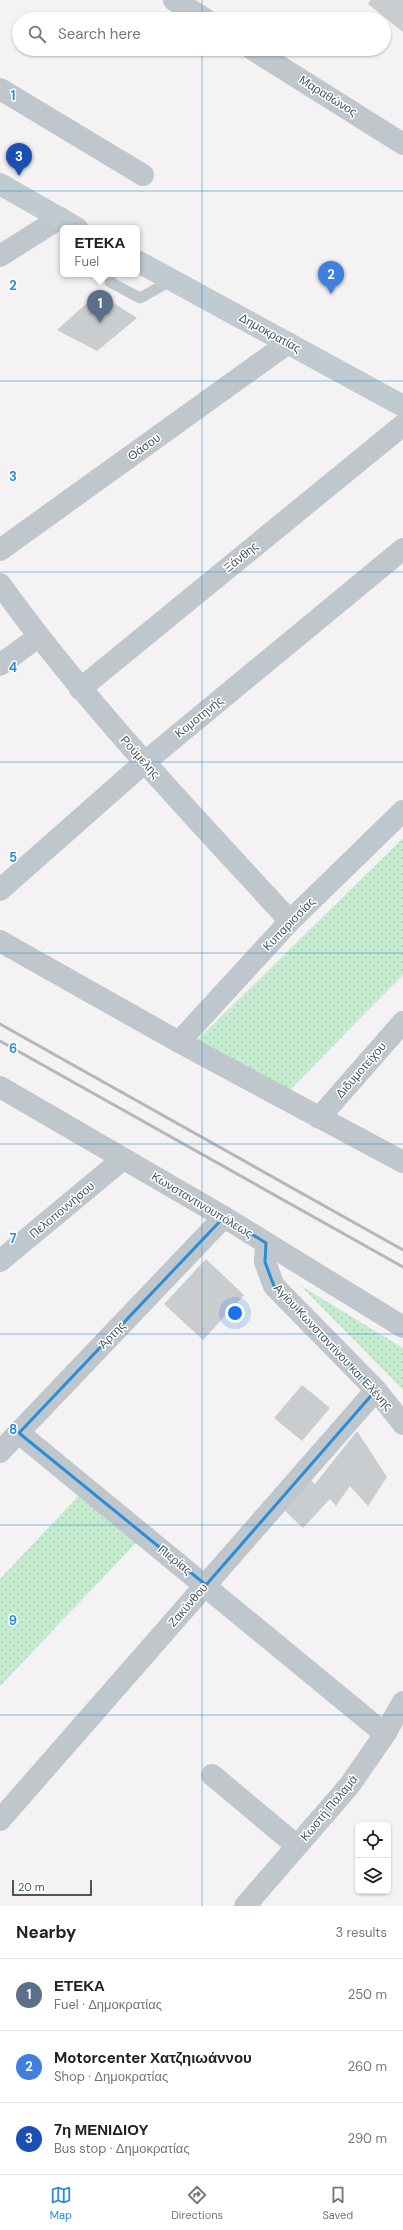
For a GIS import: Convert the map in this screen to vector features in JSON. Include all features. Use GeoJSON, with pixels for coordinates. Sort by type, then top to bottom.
{"type":"FeatureCollection","features":[{"type":"Feature","properties":{"kind":"main road"},"geometry":{"type":"LineString","coordinates":[[0,184],[69,223]]}},
{"type":"Feature","properties":{"kind":"main road","name":"Δημοκρατίας"},"geometry":{"type":"LineString","coordinates":[[140,263],[403,406]]}},
{"type":"Feature","properties":{"kind":"street"},"geometry":{"type":"LineString","coordinates":[[174,0],[194,12]]}},
{"type":"Feature","properties":{"kind":"street","name":"Μαραθώνος"},"geometry":{"type":"LineString","coordinates":[[263,56],[403,144]]}},
{"type":"Feature","properties":{"kind":"street"},"geometry":{"type":"LineString","coordinates":[[0,89],[143,175]]}},
{"type":"Feature","properties":{"kind":"street"},"geometry":{"type":"LineString","coordinates":[[0,256],[60,227]]}},
{"type":"Feature","properties":{"kind":"street","name":"Θάσου"},"geometry":{"type":"LineString","coordinates":[[0,550],[288,343]]}},
{"type":"Feature","properties":{"kind":"street","name":"Ξάνθης"},"geometry":{"type":"LineString","coordinates":[[80,688],[403,426]]}},
{"type":"Feature","properties":{"kind":"street","name":"Κομοτηνής"},"geometry":{"type":"LineString","coordinates":[[0,890],[145,762],[403,549]]}},
{"type":"Feature","properties":{"kind":"street","name":"Ρούμελης"},"geometry":{"type":"LineString","coordinates":[[0,584],[38,637],[80,688],[145,762],[290,921]]}},
{"type":"Feature","properties":{"kind":"street"},"geometry":{"type":"LineString","coordinates":[[0,665],[38,637]]}},
{"type":"Feature","properties":{"kind":"street","name":"Κυπαρισσίας"},"geometry":{"type":"LineString","coordinates":[[179,1042],[290,921],[403,811]]}},
{"type":"Feature","properties":{"kind":"street"},"geometry":{"type":"LineString","coordinates":[[0,941],[179,1042],[403,1162]]}},
{"type":"Feature","properties":{"kind":"street","name":"Διδυμοτείχου"},"geometry":{"type":"LineString","coordinates":[[319,1118],[403,1022]]}},
{"type":"Feature","properties":{"kind":"street","name":"Κωνσταντινουπόλεως"},"geometry":{"type":"LineString","coordinates":[[0,1087],[224,1217],[403,1327]]}},
{"type":"Feature","properties":{"kind":"street","name":"Πελοποννήσου"},"geometry":{"type":"LineString","coordinates":[[0,1261],[123,1159]]}},
{"type":"Feature","properties":{"kind":"street","name":"Άρτης"},"geometry":{"type":"LineString","coordinates":[[0,1452],[224,1217]]}},
{"type":"Feature","properties":{"kind":"street","name":"Αγίου Κωνσταντίνου και Ελένης"},"geometry":{"type":"LineString","coordinates":[[266,1243],[265,1262],[274,1286],[376,1390],[403,1424]]}},
{"type":"Feature","properties":{"kind":"street","name":"Ζακύνθου"},"geometry":{"type":"LineString","coordinates":[[0,1820],[376,1390]]}},
{"type":"Feature","properties":{"kind":"street","name":"Πιερίας"},"geometry":{"type":"LineString","coordinates":[[19,1433],[206,1585],[385,1734]]}},
{"type":"Feature","properties":{"kind":"street","name":"Κωστή Παλαμά"},"geometry":{"type":"LineString","coordinates":[[245,1906],[349,1786],[385,1734],[403,1702]]}},
{"type":"Feature","properties":{"kind":"street"},"geometry":{"type":"LineString","coordinates":[[212,1775],[297,1846]]}},
{"type":"Feature","properties":{"kind":"lane"},"geometry":{"type":"LineString","coordinates":[[110,277],[110,282],[140,298],[172,280]]}},
{"type":"Feature","properties":{"kind":"highlighted area"},"geometry":{"type":"Polygon","coordinates":[[[224,1217],[266,1243],[265,1262],[274,1286],[376,1390],[206,1585],[19,1433],[224,1217]]]}},
{"type":"Feature","properties":{"kind":"green space"},"geometry":{"type":"Polygon","coordinates":[[[403,838],[403,975],[289,1091],[195,1042],[403,838]]]}},
{"type":"Feature","properties":{"kind":"green space"},"geometry":{"type":"Polygon","coordinates":[[[301,1286],[403,1348],[403,1390],[301,1286]]]}},
{"type":"Feature","properties":{"kind":"green space"},"geometry":{"type":"Polygon","coordinates":[[[83,1491],[137,1542],[0,1686],[0,1579],[83,1491]]]}},
{"type":"Feature","properties":{"kind":"building"},"geometry":{"type":"Polygon","coordinates":[[[371,0],[403,0],[403,32],[391,22],[391,12],[378,12],[368,4],[371,0]]]}},
{"type":"Feature","properties":{"kind":"building"},"geometry":{"type":"Polygon","coordinates":[[[98,293],[137,318],[97,351],[57,330],[98,293]]]}},
{"type":"Feature","properties":{"kind":"building"},"geometry":{"type":"Polygon","coordinates":[[[206,1259],[244,1295],[203,1340],[164,1304],[206,1259]]]}},
{"type":"Feature","properties":{"kind":"building"},"geometry":{"type":"Polygon","coordinates":[[[302,1385],[330,1408],[302,1441],[274,1418],[302,1385]]]}},
{"type":"Feature","properties":{"kind":"building"},"geometry":{"type":"Polygon","coordinates":[[[357,1431],[387,1477],[368,1506],[350,1486],[336,1506],[330,1499],[303,1528],[279,1505],[306,1476],[315,1484],[357,1431]]]}},
{"type":"Feature","properties":{"kind":"railway"},"geometry":{"type":"LineString","coordinates":[[0,1024],[403,1250]]}},
{"type":"Feature","properties":{"kind":"railway"},"geometry":{"type":"LineString","coordinates":[[0,1041],[403,1267]]}},
{"type":"Feature","properties":{"kind":"place","name":"7η ΜΕΝΙΔΙΟΥ"},"geometry":{"type":"Point","coordinates":[19,176]}},
{"type":"Feature","properties":{"kind":"place","name":"Motorcenter Χατζηιωάννου"},"geometry":{"type":"Point","coordinates":[331,294]}},
{"type":"Feature","properties":{"kind":"place","name":"ΕΤΕΚΑ"},"geometry":{"type":"Point","coordinates":[100,323]}}]}
